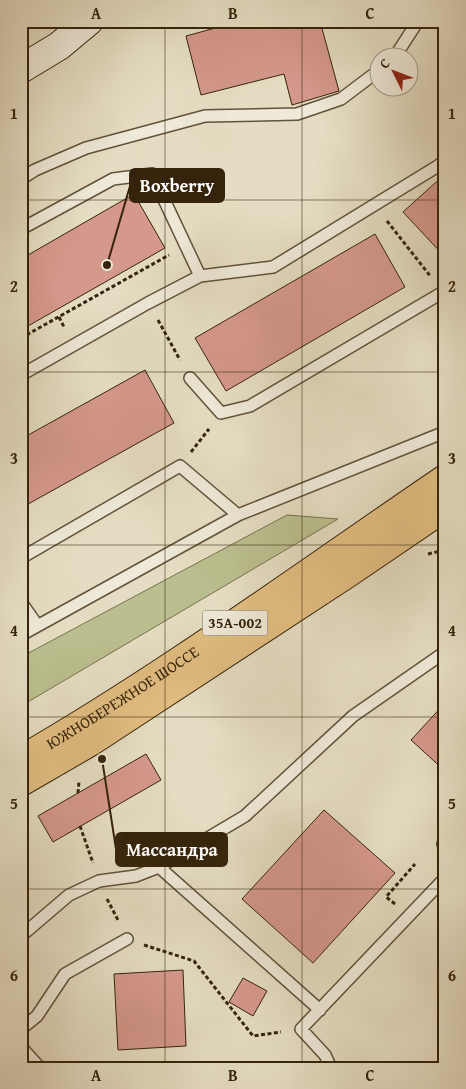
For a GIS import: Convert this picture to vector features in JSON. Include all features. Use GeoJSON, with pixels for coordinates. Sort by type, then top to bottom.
{"type":"FeatureCollection","features":[{"type":"Feature","properties":{"kind":"highway","name":"ЮЖНОБЕРЕЖНОЕ ШОССЕ"},"geometry":{"type":"LineString","coordinates":[[21,760],[76,728],[183,659],[445,479]]}},
{"type":"Feature","properties":{"kind":"highway","name":"ЮЖНОБЕРЕЖНОЕ ШОССЕ"},"geometry":{"type":"LineString","coordinates":[[21,782],[90,742],[445,507]]}},
{"type":"Feature","properties":{"kind":"main road"},"geometry":{"type":"LineString","coordinates":[[21,69],[59,46],[89,21]]}},
{"type":"Feature","properties":{"kind":"lane"},"geometry":{"type":"LineString","coordinates":[[400,48],[418,21]]}},
{"type":"Feature","properties":{"kind":"lane"},"geometry":{"type":"LineString","coordinates":[[21,179],[35,170],[86,148],[205,116],[297,114],[341,99],[368,79]]}},
{"type":"Feature","properties":{"kind":"lane"},"geometry":{"type":"LineString","coordinates":[[21,375],[148,303],[200,276],[273,266],[445,160]]}},
{"type":"Feature","properties":{"kind":"lane"},"geometry":{"type":"LineString","coordinates":[[21,229],[113,179],[152,174],[200,276]]}},
{"type":"Feature","properties":{"kind":"lane"},"geometry":{"type":"LineString","coordinates":[[190,378],[221,413],[250,406],[444,292]]}},
{"type":"Feature","properties":{"kind":"lane"},"geometry":{"type":"LineString","coordinates":[[21,635],[238,514],[445,432]]}},
{"type":"Feature","properties":{"kind":"lane"},"geometry":{"type":"LineString","coordinates":[[21,558],[180,466],[238,514]]}},
{"type":"Feature","properties":{"kind":"lane"},"geometry":{"type":"LineString","coordinates":[[21,602],[37,625]]}},
{"type":"Feature","properties":{"kind":"lane"},"geometry":{"type":"LineString","coordinates":[[21,936],[69,895],[99,882],[136,876],[159,867],[245,816],[353,716],[445,652]]}},
{"type":"Feature","properties":{"kind":"lane"},"geometry":{"type":"LineString","coordinates":[[159,867],[320,1010]]}},
{"type":"Feature","properties":{"kind":"lane"},"geometry":{"type":"LineString","coordinates":[[331,1068],[325,1055],[301,1029],[445,878]]}},
{"type":"Feature","properties":{"kind":"lane"},"geometry":{"type":"LineString","coordinates":[[21,1029],[36,1016],[65,974],[127,939]]}},
{"type":"Feature","properties":{"kind":"lane"},"geometry":{"type":"LineString","coordinates":[[21,1046],[40,1068]]}},
{"type":"Feature","properties":{"kind":"path"},"geometry":{"type":"LineString","coordinates":[[374,204],[444,292]]}},
{"type":"Feature","properties":{"kind":"path"},"geometry":{"type":"LineString","coordinates":[[21,338],[186,245]]}},
{"type":"Feature","properties":{"kind":"path"},"geometry":{"type":"LineString","coordinates":[[148,303],[190,378]]}},
{"type":"Feature","properties":{"kind":"path"},"geometry":{"type":"LineString","coordinates":[[180,466],[221,413]]}},
{"type":"Feature","properties":{"kind":"path"},"geometry":{"type":"LineString","coordinates":[[80,826],[99,882],[127,939],[194,961],[253,1036],[301,1029]]}},
{"type":"Feature","properties":{"kind":"path"},"geometry":{"type":"LineString","coordinates":[[386,896],[415,864]]}},
{"type":"Feature","properties":{"kind":"green space"},"geometry":{"type":"Polygon","coordinates":[[[287,515],[338,519],[21,706],[21,657],[287,515]]]}},
{"type":"Feature","properties":{"kind":"building"},"geometry":{"type":"Polygon","coordinates":[[[241,21],[320,21],[339,91],[292,105],[284,74],[201,95],[186,36],[241,21]]]}},
{"type":"Feature","properties":{"kind":"building"},"geometry":{"type":"Polygon","coordinates":[[[445,174],[445,257],[403,212],[445,174]]]}},
{"type":"Feature","properties":{"kind":"building"},"geometry":{"type":"Polygon","coordinates":[[[134,194],[165,248],[21,330],[21,259],[134,194]]]}},
{"type":"Feature","properties":{"kind":"building"},"geometry":{"type":"Polygon","coordinates":[[[375,234],[405,287],[226,391],[195,338],[375,234]]]}},
{"type":"Feature","properties":{"kind":"building"},"geometry":{"type":"Polygon","coordinates":[[[145,370],[174,423],[21,508],[21,439],[145,370]]]}},
{"type":"Feature","properties":{"kind":"building"},"geometry":{"type":"Polygon","coordinates":[[[445,703],[445,771],[411,740],[445,703]]]}},
{"type":"Feature","properties":{"kind":"building"},"geometry":{"type":"Polygon","coordinates":[[[146,754],[161,780],[53,842],[38,816],[146,754]]]}},
{"type":"Feature","properties":{"kind":"building"},"geometry":{"type":"Polygon","coordinates":[[[324,810],[395,873],[313,963],[242,899],[324,810]]]}},
{"type":"Feature","properties":{"kind":"building"},"geometry":{"type":"Polygon","coordinates":[[[183,970],[186,1046],[118,1050],[114,974],[183,970]]]}},
{"type":"Feature","properties":{"kind":"building"},"geometry":{"type":"Polygon","coordinates":[[[243,978],[267,991],[253,1016],[229,1002],[243,978]]]}},
{"type":"Feature","properties":{"kind":"place","name":"Boxberry"},"geometry":{"type":"Point","coordinates":[107,265]}},
{"type":"Feature","properties":{"kind":"place","name":"Массандра"},"geometry":{"type":"Point","coordinates":[102,759]}}]}
